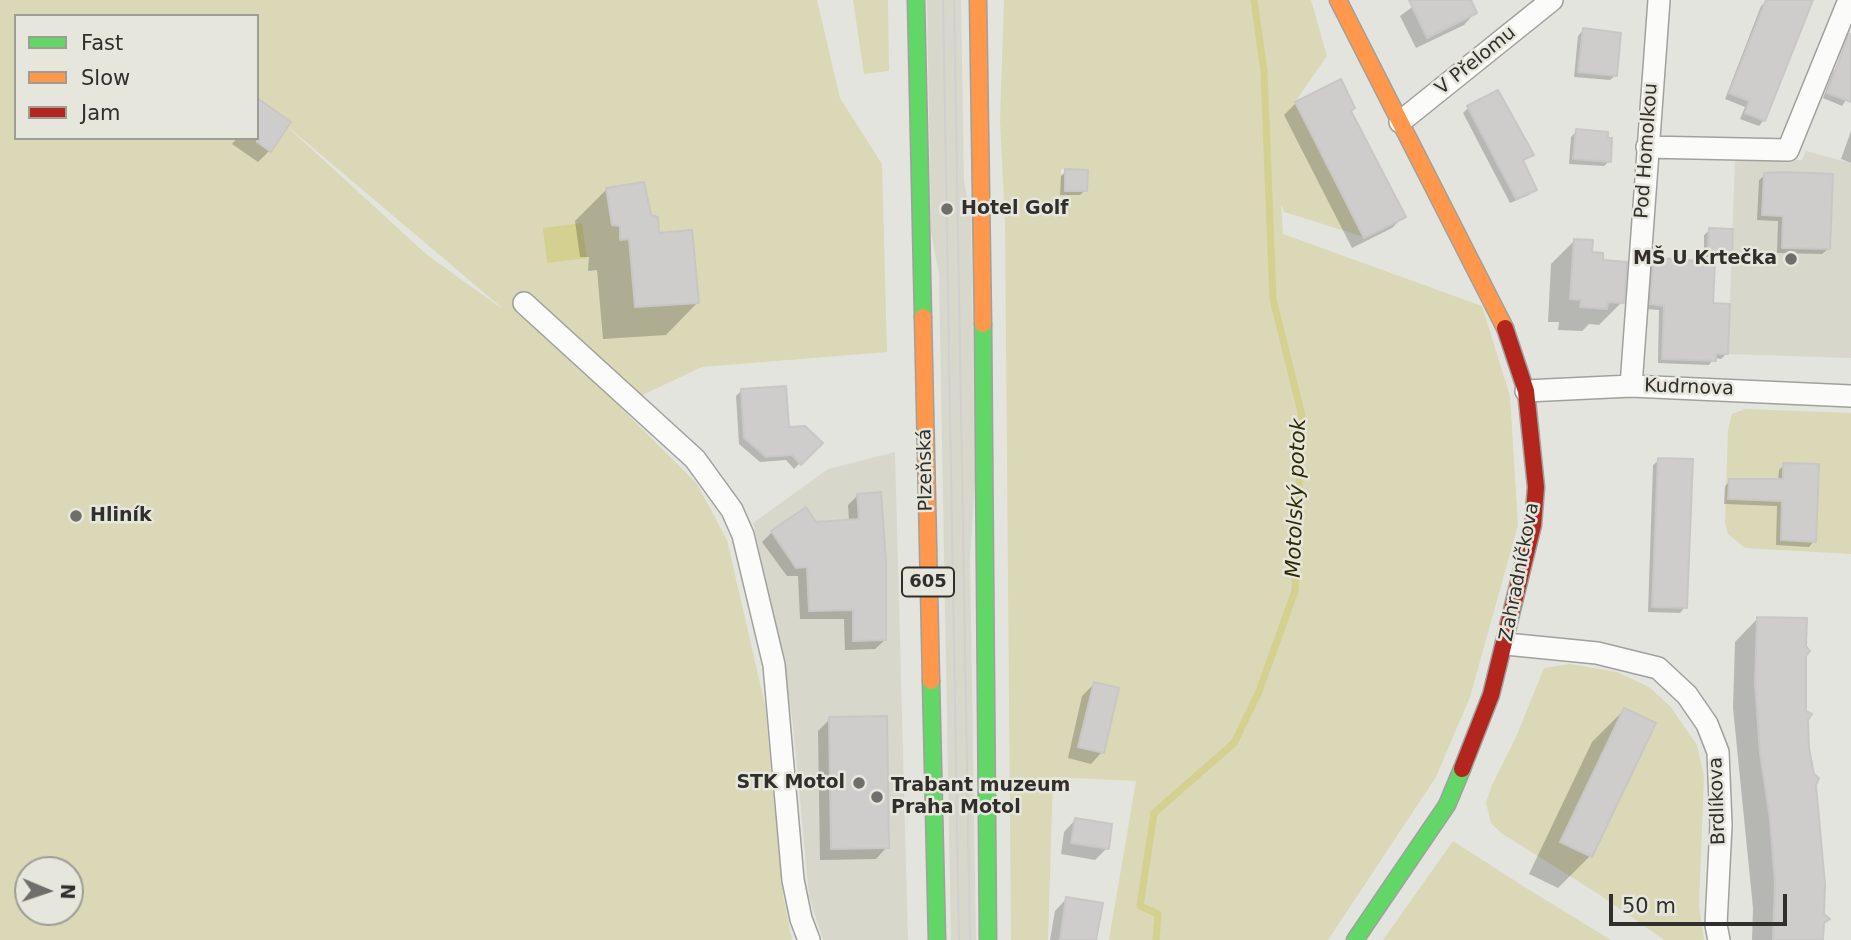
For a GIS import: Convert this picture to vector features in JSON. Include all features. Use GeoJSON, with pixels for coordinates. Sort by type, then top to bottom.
{"type":"FeatureCollection","features":[{"type":"Feature","properties":{"kind":"main road","name":"Plzeňská"},"geometry":{"type":"LineString","coordinates":[[916,0],[937,940]]}},
{"type":"Feature","properties":{"kind":"main road"},"geometry":{"type":"LineString","coordinates":[[978,0],[985,415],[988,940]]}},
{"type":"Feature","properties":{"kind":"main road","name":"Zahradníčkova"},"geometry":{"type":"LineString","coordinates":[[1338,0],[1510,337],[1526,391],[1534,454],[1535,506],[1506,644],[1492,695],[1447,805],[1355,940]]}},
{"type":"Feature","properties":{"kind":"street","name":"V Přelomu"},"geometry":{"type":"LineString","coordinates":[[1400,122],[1552,0]]}},
{"type":"Feature","properties":{"kind":"street","name":"Pod Homolkou"},"geometry":{"type":"LineString","coordinates":[[1631,386],[1659,0]]}},
{"type":"Feature","properties":{"kind":"street"},"geometry":{"type":"LineString","coordinates":[[1647,148],[1788,150],[1850,0]]}},
{"type":"Feature","properties":{"kind":"street"},"geometry":{"type":"LineString","coordinates":[[524,303],[695,459],[732,509],[743,535],[774,665],[793,880],[801,919],[809,940]]}},
{"type":"Feature","properties":{"kind":"street","name":"Kudrnova"},"geometry":{"type":"LineString","coordinates":[[1526,391],[1631,386],[1851,396]]}},
{"type":"Feature","properties":{"kind":"street","name":"Brdlíkova"},"geometry":{"type":"LineString","coordinates":[[1506,644],[1597,653],[1658,668],[1687,695],[1707,724],[1718,752],[1721,824],[1716,925],[1719,940]]}},
{"type":"Feature","properties":{"kind":"shaded area"},"geometry":{"type":"Polygon","coordinates":[[[0,0],[817,0],[840,98],[882,164],[887,352],[702,367],[619,406],[697,484],[727,540],[765,705],[783,895],[792,940],[0,940],[0,0]],[[280,120],[426,254],[501,307],[280,120]]]}},
{"type":"Feature","properties":{"kind":"shaded area"},"geometry":{"type":"Polygon","coordinates":[[[853,0],[888,0],[889,71],[864,74],[853,0]]]}},
{"type":"Feature","properties":{"kind":"shaded area"},"geometry":{"type":"Polygon","coordinates":[[[927,0],[961,0],[964,181],[971,216],[975,481],[970,557],[976,940],[951,940],[939,275],[931,232],[927,0]]]}},
{"type":"Feature","properties":{"kind":"shaded area"},"geometry":{"type":"Polygon","coordinates":[[[1004,0],[1311,0],[1327,56],[1295,102],[1364,237],[1284,212],[1281,204],[1283,234],[1482,306],[1510,396],[1518,525],[1470,697],[1436,777],[1328,940],[1109,940],[1136,781],[1053,777],[1048,940],[1011,940],[1005,223],[1000,121],[1004,0]],[[1061,169],[1061,175],[1065,175],[1065,190],[1087,191],[1087,170],[1061,169]]]}},
{"type":"Feature","properties":{"kind":"shaded area","name":"MŠ U Krtečka"},"geometry":{"type":"Polygon","coordinates":[[[1806,151],[1851,163],[1851,358],[1728,354],[1735,159],[1802,160],[1806,151]]]}},
{"type":"Feature","properties":{"kind":"shaded area"},"geometry":{"type":"Polygon","coordinates":[[[582,223],[587,258],[547,263],[543,228],[582,223]]]}},
{"type":"Feature","properties":{"kind":"shaded area"},"geometry":{"type":"Polygon","coordinates":[[[1745,409],[1851,413],[1851,554],[1745,548],[1728,534],[1725,523],[1728,430],[1732,414],[1745,409]],[[1783,463],[1781,540],[1816,542],[1819,465],[1783,463]]]}},
{"type":"Feature","properties":{"kind":"shaded area"},"geometry":{"type":"Polygon","coordinates":[[[895,452],[908,940],[823,940],[809,896],[793,725],[784,663],[753,523],[828,469],[895,452]]]}},
{"type":"Feature","properties":{"kind":"shaded area"},"geometry":{"type":"Polygon","coordinates":[[[1570,664],[1617,672],[1649,687],[1670,706],[1697,745],[1704,777],[1699,907],[1704,940],[1664,940],[1600,895],[1501,833],[1491,823],[1486,803],[1492,785],[1516,737],[1544,668],[1570,664]],[[1624,708],[1560,842],[1591,857],[1656,723],[1624,708]]]}},
{"type":"Feature","properties":{"kind":"shaded area"},"geometry":{"type":"Polygon","coordinates":[[[1453,841],[1523,886],[1611,940],[1383,940],[1453,841]]]}},
{"type":"Feature","properties":{"kind":"building"},"geometry":{"type":"Polygon","coordinates":[[[1409,0],[1471,0],[1477,13],[1427,38],[1409,0]]]}},
{"type":"Feature","properties":{"kind":"building"},"geometry":{"type":"Polygon","coordinates":[[[1766,0],[1813,0],[1765,121],[1745,113],[1749,101],[1729,93],[1766,0]]]}},
{"type":"Feature","properties":{"kind":"building"},"geometry":{"type":"Polygon","coordinates":[[[1583,28],[1621,33],[1617,76],[1578,72],[1583,28]]]}},
{"type":"Feature","properties":{"kind":"building"},"geometry":{"type":"Polygon","coordinates":[[[1851,34],[1851,102],[1827,93],[1851,34]]]}},
{"type":"Feature","properties":{"kind":"building"},"geometry":{"type":"Polygon","coordinates":[[[1341,79],[1355,108],[1351,111],[1406,217],[1364,238],[1295,102],[1341,79]]]}},
{"type":"Feature","properties":{"kind":"building"},"geometry":{"type":"Polygon","coordinates":[[[1498,90],[1534,155],[1523,160],[1537,190],[1516,199],[1467,106],[1498,90]]]}},
{"type":"Feature","properties":{"kind":"building"},"geometry":{"type":"Polygon","coordinates":[[[259,99],[291,122],[271,152],[257,142],[259,99]]]}},
{"type":"Feature","properties":{"kind":"building"},"geometry":{"type":"Polygon","coordinates":[[[1576,129],[1608,132],[1608,138],[1612,138],[1611,162],[1573,159],[1576,129]]]}},
{"type":"Feature","properties":{"kind":"building"},"geometry":{"type":"Polygon","coordinates":[[[1065,169],[1088,170],[1087,191],[1065,191],[1065,169]]]}},
{"type":"Feature","properties":{"kind":"building"},"geometry":{"type":"Polygon","coordinates":[[[1764,173],[1833,174],[1830,249],[1782,248],[1783,216],[1762,215],[1764,173]]]}},
{"type":"Feature","properties":{"kind":"building"},"geometry":{"type":"Polygon","coordinates":[[[644,182],[651,215],[658,217],[659,233],[692,230],[699,303],[635,307],[629,239],[620,240],[620,226],[612,225],[606,188],[644,182]]]}},
{"type":"Feature","properties":{"kind":"building"},"geometry":{"type":"Polygon","coordinates":[[[1709,228],[1733,229],[1732,253],[1708,252],[1709,228]]]}},
{"type":"Feature","properties":{"kind":"building"},"geometry":{"type":"Polygon","coordinates":[[[1574,239],[1593,240],[1592,252],[1603,253],[1603,260],[1627,262],[1624,303],[1608,302],[1607,309],[1580,307],[1581,300],[1570,299],[1574,239]]]}},
{"type":"Feature","properties":{"kind":"building"},"geometry":{"type":"Polygon","coordinates":[[[1658,258],[1715,262],[1713,303],[1730,304],[1728,354],[1716,354],[1716,361],[1662,359],[1664,306],[1650,304],[1653,263],[1657,264],[1658,258]]]}},
{"type":"Feature","properties":{"kind":"building"},"geometry":{"type":"Polygon","coordinates":[[[786,386],[789,427],[805,426],[823,443],[801,465],[792,455],[766,457],[744,438],[741,389],[786,386]]]}},
{"type":"Feature","properties":{"kind":"building"},"geometry":{"type":"Polygon","coordinates":[[[1658,458],[1693,459],[1687,608],[1652,607],[1658,458]]]}},
{"type":"Feature","properties":{"kind":"building"},"geometry":{"type":"Polygon","coordinates":[[[1783,463],[1819,464],[1816,542],[1781,540],[1782,501],[1728,499],[1729,479],[1783,479],[1783,463]]]}},
{"type":"Feature","properties":{"kind":"building"},"geometry":{"type":"Polygon","coordinates":[[[881,492],[886,561],[886,640],[853,641],[853,610],[809,611],[807,567],[796,568],[771,531],[806,507],[816,522],[859,519],[857,494],[881,492]]]}},
{"type":"Feature","properties":{"kind":"building"},"geometry":{"type":"Polygon","coordinates":[[[1757,617],[1807,618],[1806,646],[1810,651],[1806,656],[1806,711],[1812,714],[1808,720],[1809,748],[1814,774],[1819,778],[1816,785],[1825,884],[1824,914],[1830,919],[1824,923],[1823,940],[1773,940],[1775,884],[1755,684],[1757,617]]]}},
{"type":"Feature","properties":{"kind":"building"},"geometry":{"type":"Polygon","coordinates":[[[1094,682],[1119,688],[1104,753],[1078,747],[1094,682]]]}},
{"type":"Feature","properties":{"kind":"building"},"geometry":{"type":"Polygon","coordinates":[[[1624,708],[1656,723],[1592,857],[1560,842],[1624,708]]]}},
{"type":"Feature","properties":{"kind":"building","name":"STK Motol"},"geometry":{"type":"Polygon","coordinates":[[[887,716],[889,848],[831,849],[829,717],[887,716]]]}},
{"type":"Feature","properties":{"kind":"building"},"geometry":{"type":"Polygon","coordinates":[[[1075,818],[1112,824],[1109,849],[1071,843],[1075,818]]]}},
{"type":"Feature","properties":{"kind":"building"},"geometry":{"type":"Polygon","coordinates":[[[1066,897],[1103,903],[1096,940],[1060,940],[1066,897]]]}},
{"type":"Feature","properties":{"kind":"waterway","name":"Motolský potok"},"geometry":{"type":"LineString","coordinates":[[1156,940],[1158,914],[1140,906],[1154,813],[1234,743],[1258,694],[1295,591],[1302,416],[1273,299],[1264,72],[1254,0]]}},
{"type":"Feature","properties":{"kind":"tram line"},"geometry":{"type":"LineString","coordinates":[[943,0],[959,940]]}},
{"type":"Feature","properties":{"kind":"tram line"},"geometry":{"type":"LineString","coordinates":[[954,0],[970,940]]}},
{"type":"Feature","properties":{"kind":"traffic: fast"},"geometry":{"type":"LineString","coordinates":[[916,0],[923,317]]}},
{"type":"Feature","properties":{"kind":"traffic: fast"},"geometry":{"type":"LineString","coordinates":[[983,324],[988,940]]}},
{"type":"Feature","properties":{"kind":"traffic: fast"},"geometry":{"type":"LineString","coordinates":[[931,681],[937,940]]}},
{"type":"Feature","properties":{"kind":"traffic: fast"},"geometry":{"type":"LineString","coordinates":[[1355,940],[1447,805],[1462,769]]}},
{"type":"Feature","properties":{"kind":"traffic: slow"},"geometry":{"type":"LineString","coordinates":[[978,0],[983,324]]}},
{"type":"Feature","properties":{"kind":"traffic: slow"},"geometry":{"type":"LineString","coordinates":[[1338,0],[1505,328]]}},
{"type":"Feature","properties":{"kind":"traffic: slow"},"geometry":{"type":"LineString","coordinates":[[923,317],[931,681]]}},
{"type":"Feature","properties":{"kind":"traffic: jam"},"geometry":{"type":"LineString","coordinates":[[1462,769],[1491,695],[1533,525],[1536,487],[1526,391],[1505,328]]}},
{"type":"Feature","properties":{"kind":"place","name":"Hotel Golf"},"geometry":{"type":"Point","coordinates":[947,209]}},
{"type":"Feature","properties":{"kind":"place","name":"MŠ U Krtečka"},"geometry":{"type":"Point","coordinates":[1791,259]}},
{"type":"Feature","properties":{"kind":"place","name":"Hliník"},"geometry":{"type":"Point","coordinates":[76,516]}},
{"type":"Feature","properties":{"kind":"place","name":"STK Motol"},"geometry":{"type":"Point","coordinates":[859,783]}},
{"type":"Feature","properties":{"kind":"place","name":"Trabant muzeum Praha Motol"},"geometry":{"type":"Point","coordinates":[877,797]}}]}
